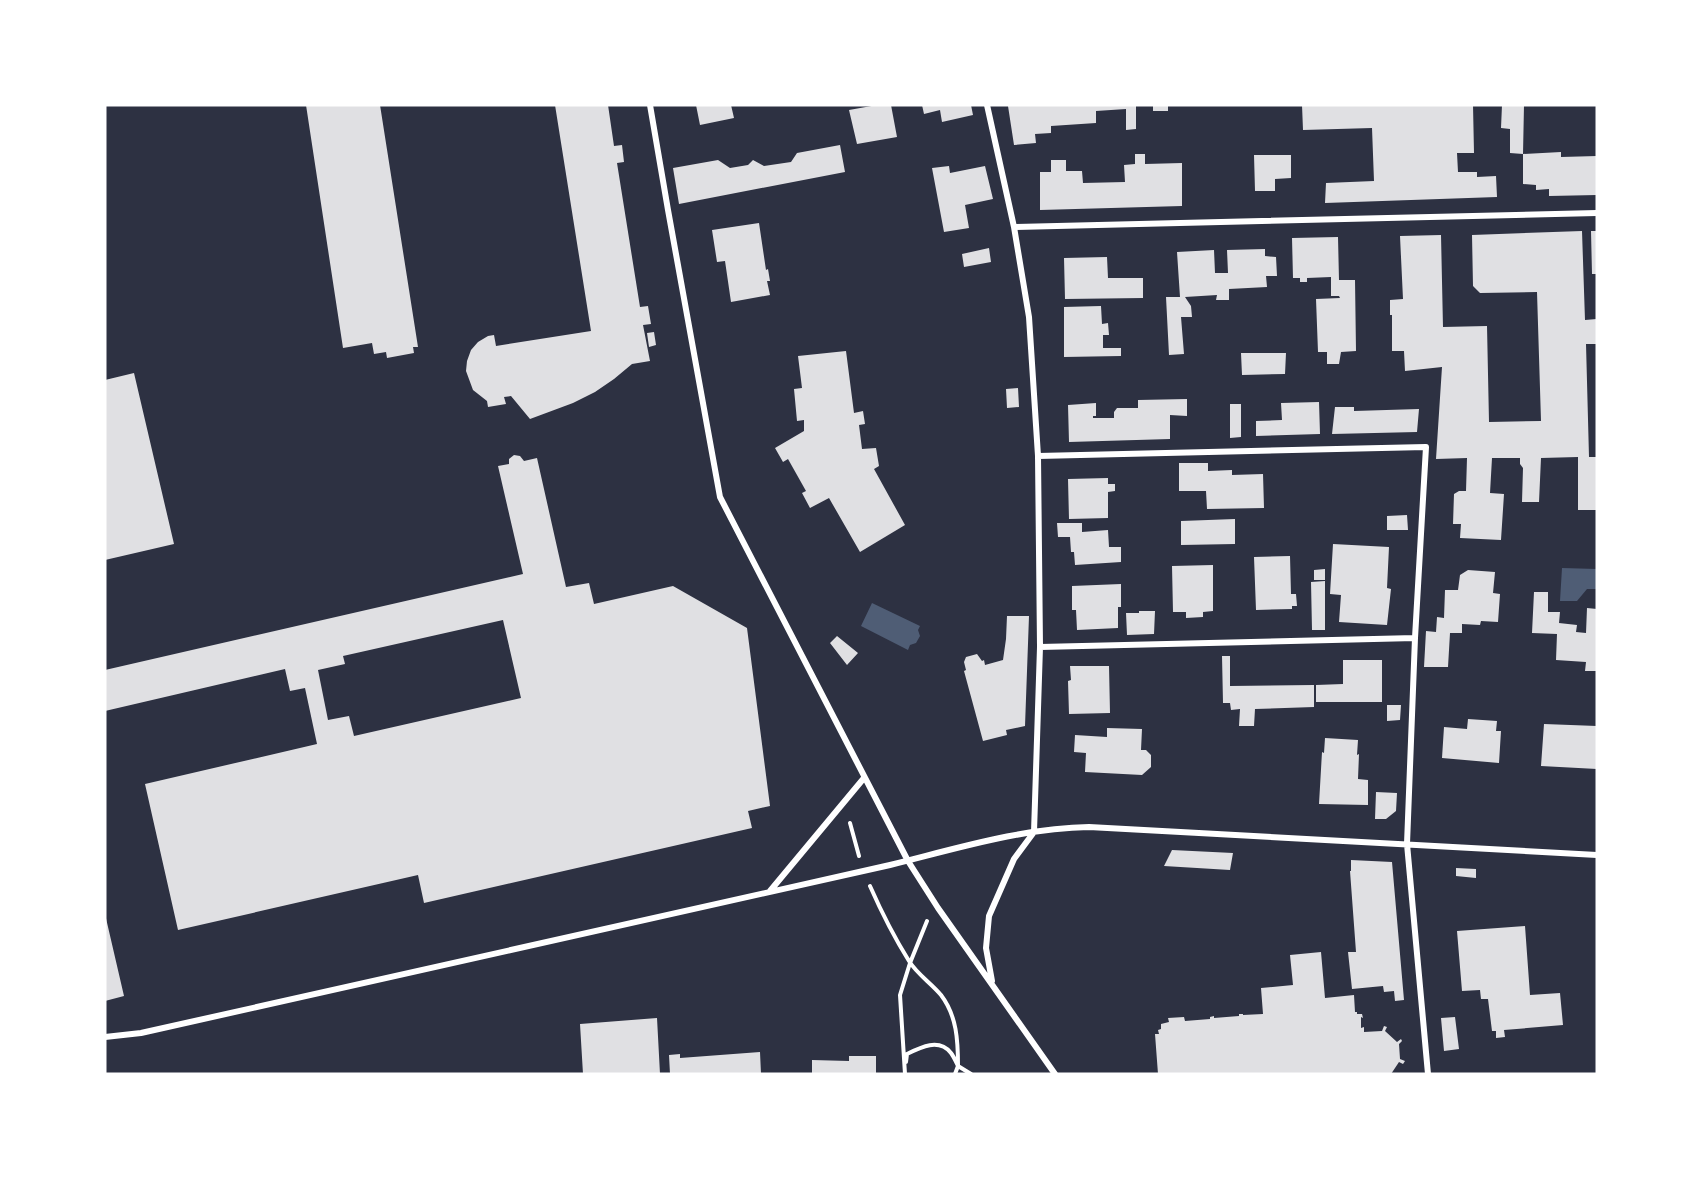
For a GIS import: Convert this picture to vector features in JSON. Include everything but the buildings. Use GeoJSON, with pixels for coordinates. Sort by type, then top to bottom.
{"type":"FeatureCollection","features":[{"type":"Feature","properties":{"kind":"street"},"geometry":{"type":"LineString","coordinates":[[650,105],[720,497],[908,861],[938,908],[1054,1074]]}},
{"type":"Feature","properties":{"kind":"street"},"geometry":{"type":"LineString","coordinates":[[987,105],[1014,227],[1029,317],[1038,456],[1040,647],[1034,832],[1014,859],[989,916],[986,948],[993,985]]}},
{"type":"Feature","properties":{"kind":"street"},"geometry":{"type":"LineString","coordinates":[[1014,227],[1597,213]]}},
{"type":"Feature","properties":{"kind":"street"},"geometry":{"type":"LineString","coordinates":[[1038,456],[1426,447],[1415,638],[1407,844],[1428,1074]]}},
{"type":"Feature","properties":{"kind":"street"},"geometry":{"type":"LineString","coordinates":[[1040,647],[1415,638]]}},
{"type":"Feature","properties":{"kind":"street"},"geometry":{"type":"LineString","coordinates":[[770,891],[864,778]]}},
{"type":"Feature","properties":{"kind":"street"},"geometry":{"type":"LineString","coordinates":[[105,1037],[141,1034],[770,891],[1034,832],[1066,827],[1597,855]]}},
{"type":"Feature","properties":{"kind":"path"},"geometry":{"type":"LineString","coordinates":[[905,1072],[900,995],[928,916],[938,908]]}},
{"type":"Feature","properties":{"kind":"path"},"geometry":{"type":"LineString","coordinates":[[910,963],[941,996],[955,1021],[958,1044],[956,1074]]}},
{"type":"Feature","properties":{"kind":"path"},"geometry":{"type":"LineString","coordinates":[[905,1072],[908,1054],[922,1046],[939,1045],[951,1052],[958,1066],[971,1074]]}},
{"type":"Feature","properties":{"kind":"water"},"geometry":{"type":"Polygon","coordinates":[[[1562,568],[1597,569],[1597,589],[1587,589],[1577,601],[1560,601],[1562,568]]]}},
{"type":"Feature","properties":{"kind":"water"},"geometry":{"type":"Polygon","coordinates":[[[872,603],[920,626],[918,630],[920,636],[916,643],[910,645],[908,650],[861,626],[872,603]]]}}]}
